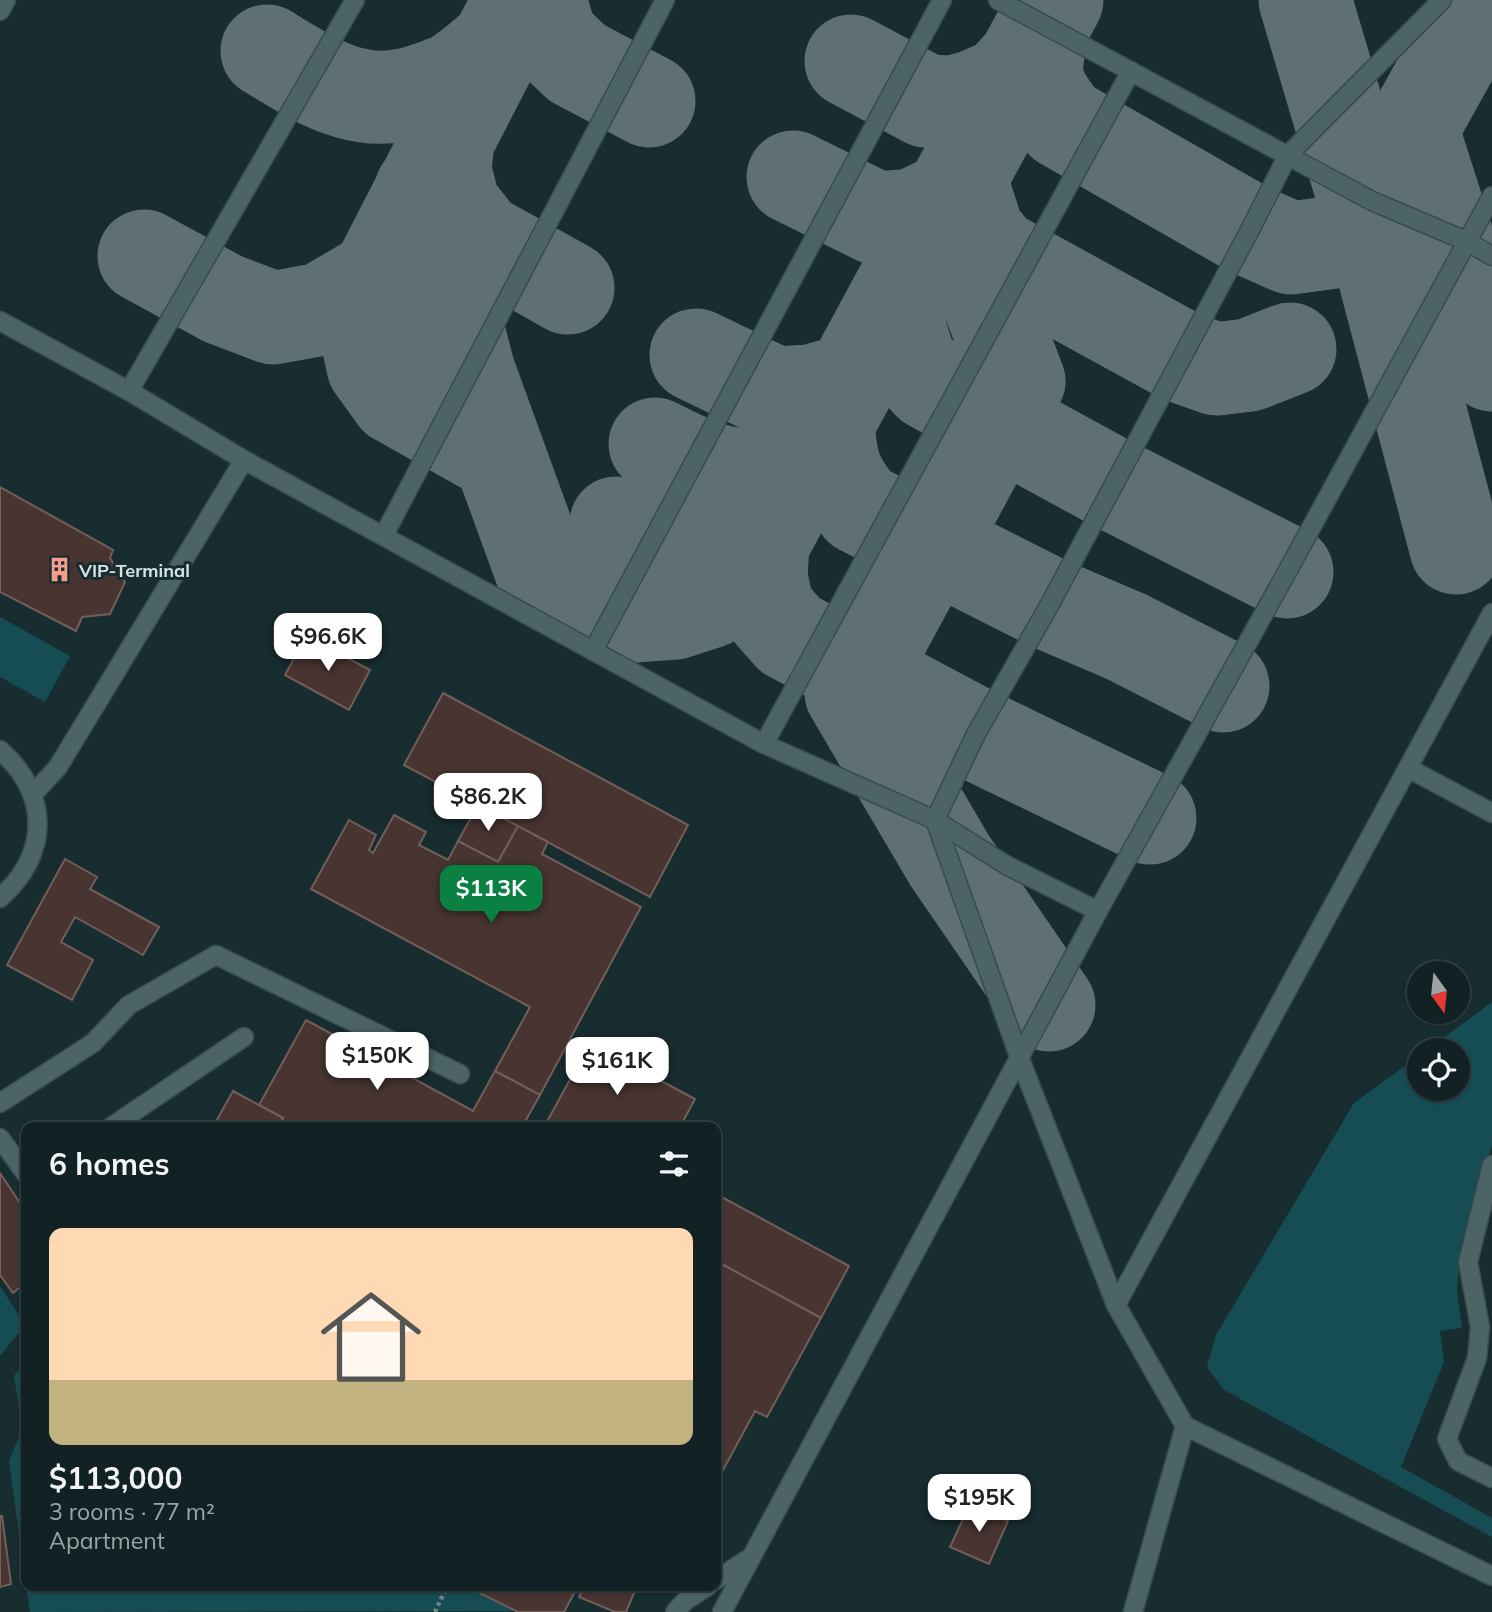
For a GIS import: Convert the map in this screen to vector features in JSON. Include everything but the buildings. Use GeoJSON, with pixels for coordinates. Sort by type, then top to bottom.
{"type":"FeatureCollection","features":[{"type":"Feature","properties":{"kind":"lane"},"geometry":{"type":"LineString","coordinates":[[0,11],[6,0]]}},
{"type":"Feature","properties":{"kind":"lane"},"geometry":{"type":"LineString","coordinates":[[129,391],[355,0]]}},
{"type":"Feature","properties":{"kind":"lane"},"geometry":{"type":"LineString","coordinates":[[383,535],[665,0]]}},
{"type":"Feature","properties":{"kind":"lane"},"geometry":{"type":"LineString","coordinates":[[593,651],[942,0]]}},
{"type":"Feature","properties":{"kind":"lane"},"geometry":{"type":"LineString","coordinates":[[998,0],[1372,201],[1466,241],[1492,256]]}},
{"type":"Feature","properties":{"kind":"lane"},"geometry":{"type":"LineString","coordinates":[[1442,0],[1288,155],[1050,604],[976,734],[934,820],[1020,1059],[1116,1304],[1185,1426],[1492,1576]]}},
{"type":"Feature","properties":{"kind":"lane"},"geometry":{"type":"LineString","coordinates":[[764,744],[1131,71]]}},
{"type":"Feature","properties":{"kind":"lane"},"geometry":{"type":"LineString","coordinates":[[722,1612],[1098,911],[1492,196]]}},
{"type":"Feature","properties":{"kind":"lane"},"geometry":{"type":"LineString","coordinates":[[0,321],[129,391],[244,460],[764,744],[934,820],[1006,864],[1098,911]]}},
{"type":"Feature","properties":{"kind":"lane"},"geometry":{"type":"LineString","coordinates":[[33,794],[58,767],[244,460]]}},
{"type":"Feature","properties":{"kind":"lane"},"geometry":{"type":"LineString","coordinates":[[1116,1304],[1492,613]]}},
{"type":"Feature","properties":{"kind":"lane"},"geometry":{"type":"LineString","coordinates":[[0,750],[17,765],[33,794],[38,825],[32,857],[16,884],[0,898]]}},
{"type":"Feature","properties":{"kind":"lane"},"geometry":{"type":"LineString","coordinates":[[1408,768],[1492,813]]}},
{"type":"Feature","properties":{"kind":"lane"},"geometry":{"type":"LineString","coordinates":[[0,1103],[93,1043],[129,1005],[216,956],[460,1074]]}},
{"type":"Feature","properties":{"kind":"lane"},"geometry":{"type":"LineString","coordinates":[[118,1122],[244,1037]]}},
{"type":"Feature","properties":{"kind":"lane"},"geometry":{"type":"LineString","coordinates":[[0,1138],[21,1167]]}},
{"type":"Feature","properties":{"kind":"lane"},"geometry":{"type":"LineString","coordinates":[[1492,1165],[1468,1262],[1480,1327],[1477,1359],[1447,1439],[1458,1461],[1492,1478]]}},
{"type":"Feature","properties":{"kind":"lane"},"geometry":{"type":"LineString","coordinates":[[1133,1612],[1185,1426]]}},
{"type":"Feature","properties":{"kind":"lane"},"geometry":{"type":"LineString","coordinates":[[721,1577],[751,1557]]}},
{"type":"Feature","properties":{"kind":"lane"},"geometry":{"type":"LineString","coordinates":[[675,1612],[700,1591]]}},
{"type":"Feature","properties":{"kind":"path"},"geometry":{"type":"LineString","coordinates":[[435,1612],[445,1591]]}},
{"type":"Feature","properties":{"kind":"shaded area"},"geometry":{"type":"Polygon","coordinates":[[[0,617],[70,656],[45,702],[0,677],[0,617]]]}},
{"type":"Feature","properties":{"kind":"shaded area"},"geometry":{"type":"Polygon","coordinates":[[[1492,1002],[1492,1145],[1460,1249],[1457,1291],[1462,1328],[1440,1331],[1444,1362],[1401,1467],[1492,1518],[1492,1537],[1224,1390],[1207,1367],[1216,1335],[1354,1103],[1407,1065],[1407,1101],[1470,1101],[1470,1038],[1443,1038],[1462,1024],[1470,1024],[1470,1018],[1492,1002]]]}},
{"type":"Feature","properties":{"kind":"shaded area"},"geometry":{"type":"Polygon","coordinates":[[[0,1286],[21,1319],[21,1330],[0,1356],[0,1286]]]}},
{"type":"Feature","properties":{"kind":"shaded area"},"geometry":{"type":"Polygon","coordinates":[[[21,1368],[21,1422],[14,1376],[21,1368]]]}},
{"type":"Feature","properties":{"kind":"shaded area"},"geometry":{"type":"Polygon","coordinates":[[[21,1431],[21,1549],[9,1461],[21,1431]]]}},
{"type":"Feature","properties":{"kind":"shaded area"},"geometry":{"type":"Polygon","coordinates":[[[27,1591],[476,1591],[518,1611],[30,1612],[27,1591]]]}},
{"type":"Feature","properties":{"kind":"taxiway"},"geometry":{"type":"LineString","coordinates":[[485,448],[396,398],[373,366],[362,316],[377,277],[520,0]]}},
{"type":"Feature","properties":{"kind":"taxiway"},"geometry":{"type":"LineString","coordinates":[[540,0],[551,38],[577,63],[649,101]]}},
{"type":"Feature","properties":{"kind":"taxiway"},"geometry":{"type":"LineString","coordinates":[[421,190],[469,372],[542,573],[634,616],[675,613],[709,602],[741,577],[763,543],[1057,0]]}},
{"type":"Feature","properties":{"kind":"taxiway"},"geometry":{"type":"LineString","coordinates":[[1305,0],[1363,196],[1456,548]]}},
{"type":"Feature","properties":{"kind":"taxiway"},"geometry":{"type":"LineString","coordinates":[[1477,0],[1477,12],[1412,129],[1492,365]]}},
{"type":"Feature","properties":{"kind":"taxiway"},"geometry":{"type":"LineString","coordinates":[[1044,25],[1037,77],[1045,97],[1063,123],[1250,230],[1291,248],[1328,243],[1356,230]]}},
{"type":"Feature","properties":{"kind":"taxiway"},"geometry":{"type":"LineString","coordinates":[[267,51],[325,84],[363,96],[384,97],[406,95],[452,79],[497,44]]}},
{"type":"Feature","properties":{"kind":"taxiway"},"geometry":{"type":"LineString","coordinates":[[851,61],[926,101],[953,102],[1003,84],[1024,61]]}},
{"type":"Feature","properties":{"kind":"taxiway"},"geometry":{"type":"LineString","coordinates":[[447,149],[445,171],[454,206],[480,239],[568,288]]}},
{"type":"Feature","properties":{"kind":"taxiway"},"geometry":{"type":"LineString","coordinates":[[793,177],[876,218],[913,215],[949,198],[1019,381],[851,693],[950,861],[1049,1005]]}},
{"type":"Feature","properties":{"kind":"taxiway"},"geometry":{"type":"LineString","coordinates":[[967,199],[978,233],[996,255],[1182,357],[1216,369],[1249,365],[1290,349]]}},
{"type":"Feature","properties":{"kind":"taxiway"},"geometry":{"type":"LineString","coordinates":[[144,256],[223,299],[273,318],[322,309],[377,277]]}},
{"type":"Feature","properties":{"kind":"taxiway"},"geometry":{"type":"LineString","coordinates":[[902,288],[899,327],[910,362],[930,384],[1113,484],[1287,572]]}},
{"type":"Feature","properties":{"kind":"taxiway"},"geometry":{"type":"LineString","coordinates":[[696,355],[775,393],[811,391],[850,380]]}},
{"type":"Feature","properties":{"kind":"taxiway"},"geometry":{"type":"LineString","coordinates":[[828,422],[835,468],[844,487],[860,508],[1050,604],[1127,637],[1223,686]]}},
{"type":"Feature","properties":{"kind":"taxiway"},"geometry":{"type":"LineString","coordinates":[[655,444],[698,464],[735,474],[772,468],[815,446]]}},
{"type":"Feature","properties":{"kind":"taxiway"},"geometry":{"type":"LineString","coordinates":[[616,523],[669,549],[697,556],[726,555],[763,543]]}},
{"type":"Feature","properties":{"kind":"taxiway"},"geometry":{"type":"LineString","coordinates":[[763,543],[761,577],[768,610],[790,635],[976,734],[1150,818]]}},
{"type":"Feature","properties":{"kind":"place","name":"VIP-Terminal"},"geometry":{"type":"Point","coordinates":[59,570]}}]}
